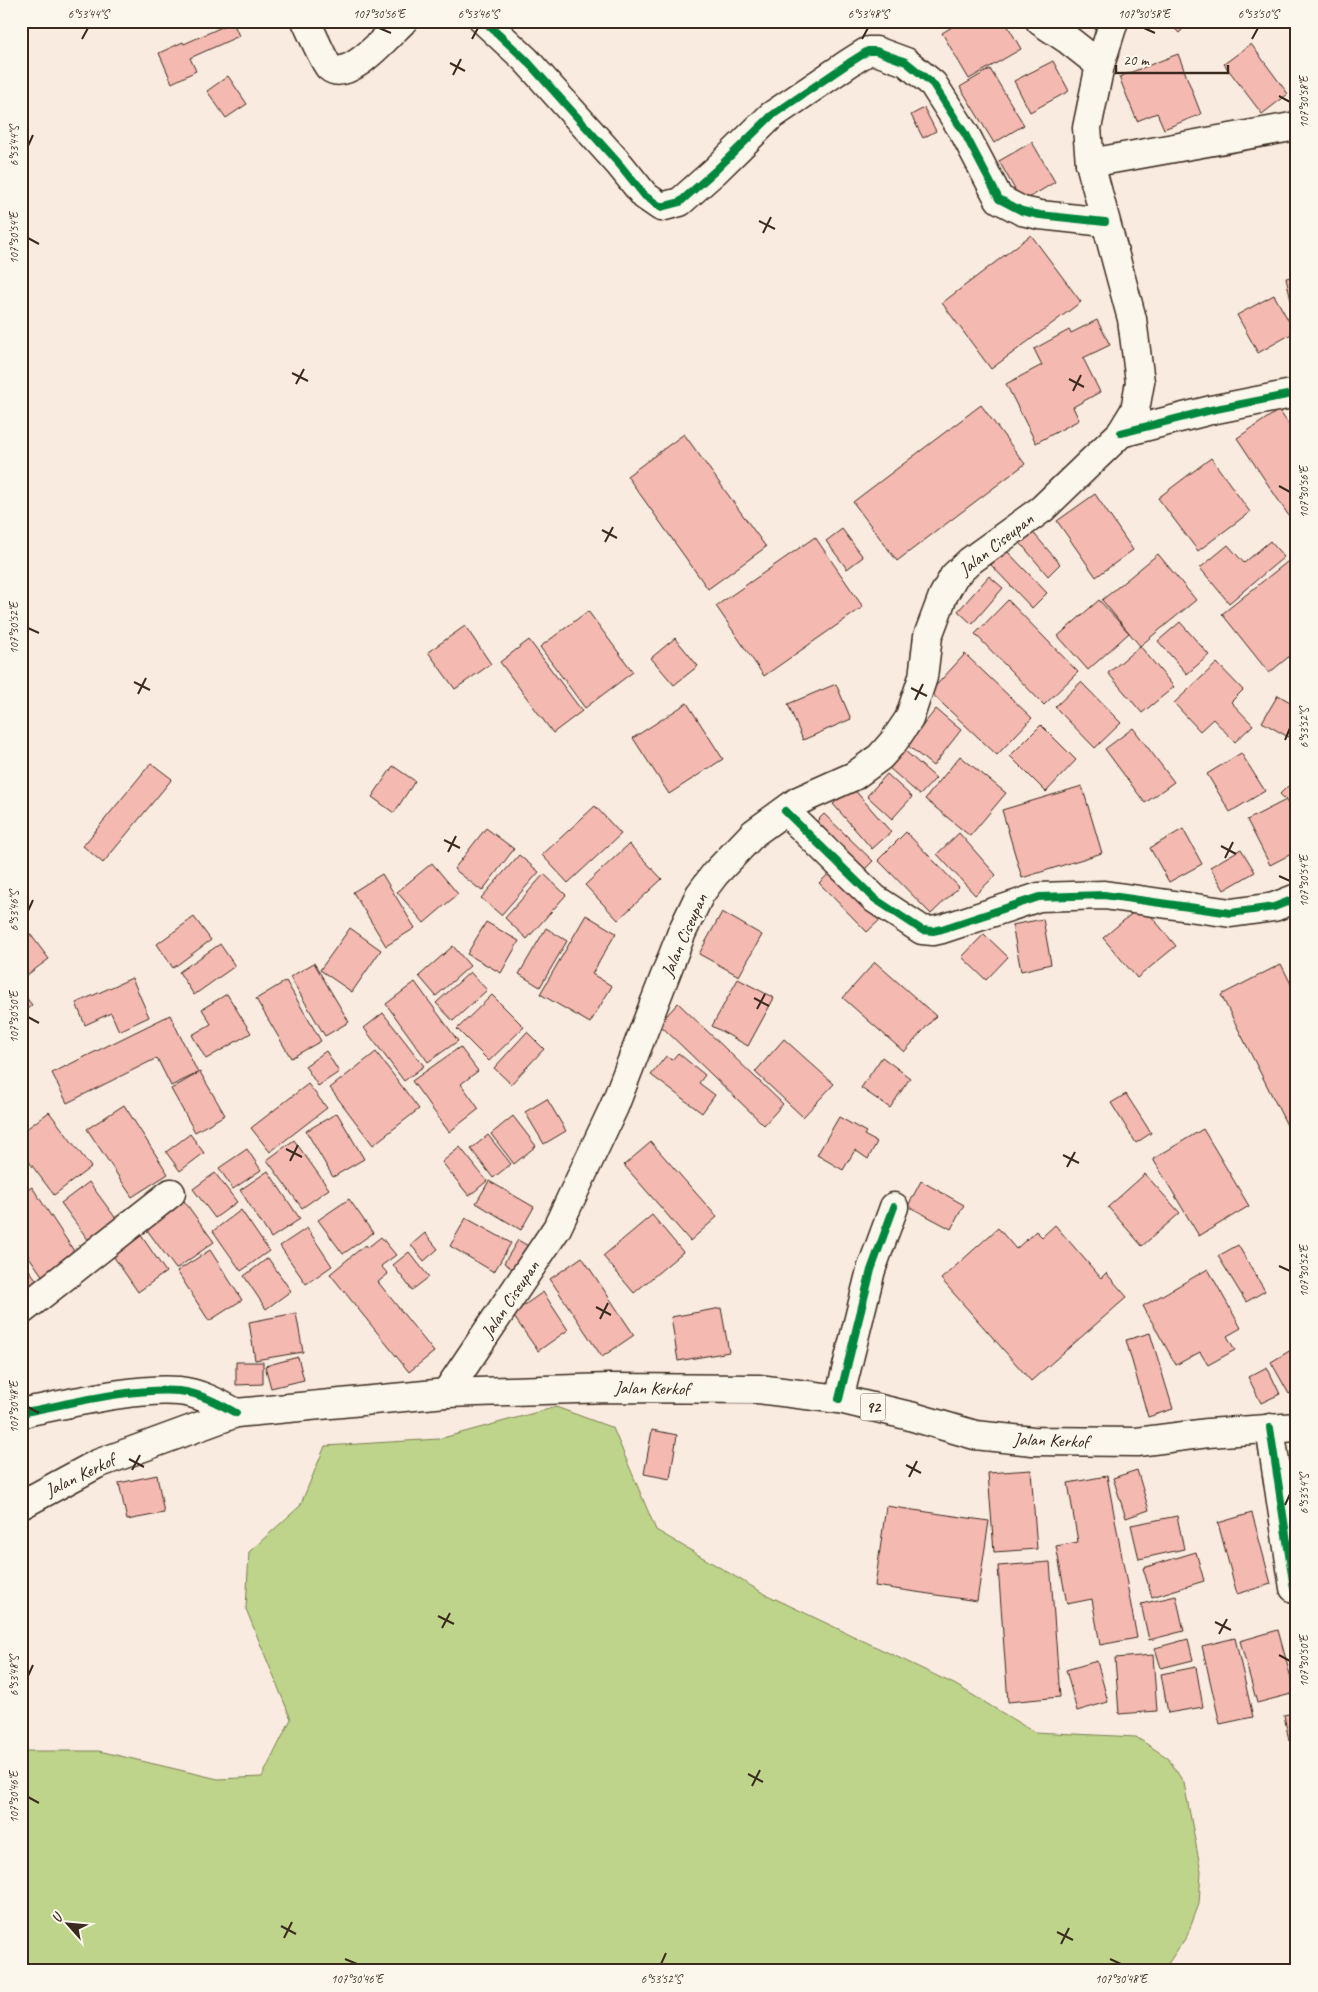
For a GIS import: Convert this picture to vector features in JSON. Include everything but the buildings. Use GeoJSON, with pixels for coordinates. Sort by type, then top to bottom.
{"type":"FeatureCollection","features":[{"type":"Feature","properties":{"kind":"main road"},"geometry":{"type":"LineString","coordinates":[[306,21],[329,66],[338,70],[356,65],[403,21]]}},
{"type":"Feature","properties":{"kind":"main road"},"geometry":{"type":"LineString","coordinates":[[484,21],[526,60],[620,165],[645,196],[661,207],[680,202],[716,171],[771,116],[849,62],[868,51],[876,51],[906,62],[933,84],[965,134],[999,199],[1015,208],[1040,215],[1105,222]]}},
{"type":"Feature","properties":{"kind":"main road"},"geometry":{"type":"LineString","coordinates":[[1040,21],[1100,65]]}},
{"type":"Feature","properties":{"kind":"main road","name":"Jalan Ciseupan"},"geometry":{"type":"LineString","coordinates":[[446,1394],[557,1228],[614,1106],[682,932],[700,894],[715,874],[754,833],[798,801],[854,776],[880,757],[910,719],[923,677],[928,636],[934,616],[954,576],[970,561],[1042,509],[1121,433],[1136,410],[1140,382],[1132,319],[1090,163],[1087,128],[1108,24]]}},
{"type":"Feature","properties":{"kind":"main road"},"geometry":{"type":"LineString","coordinates":[[1090,163],[1297,126]]}},
{"type":"Feature","properties":{"kind":"main road"},"geometry":{"type":"LineString","coordinates":[[1121,433],[1211,410],[1297,393]]}},
{"type":"Feature","properties":{"kind":"main road"},"geometry":{"type":"LineString","coordinates":[[785,811],[875,899],[922,930],[932,931],[1039,897],[1104,895],[1231,914],[1274,907],[1297,898]]}},
{"type":"Feature","properties":{"kind":"main road"},"geometry":{"type":"LineString","coordinates":[[21,1310],[171,1193]]}},
{"type":"Feature","properties":{"kind":"main road"},"geometry":{"type":"LineString","coordinates":[[839,1399],[871,1270],[894,1207]]}},
{"type":"Feature","properties":{"kind":"main road","name":"Jalan Kerkof"},"geometry":{"type":"LineString","coordinates":[[21,1505],[97,1464],[236,1412],[446,1394],[610,1388],[758,1390],[839,1399],[910,1416],[975,1435],[1033,1441],[1137,1442],[1208,1433],[1297,1427]]}},
{"type":"Feature","properties":{"kind":"main road"},"geometry":{"type":"LineString","coordinates":[[21,1414],[124,1394],[179,1391],[212,1400],[236,1412]]}},
{"type":"Feature","properties":{"kind":"main road"},"geometry":{"type":"LineString","coordinates":[[1270,1428],[1294,1588]]}},
{"type":"Feature","properties":{"kind":"green space"},"geometry":{"type":"Polygon","coordinates":[[[556,1407],[613,1428],[656,1530],[763,1593],[956,1685],[1034,1732],[1136,1737],[1168,1758],[1184,1783],[1201,1871],[1199,1904],[1187,1936],[1163,1971],[21,1971],[21,1737],[24,1751],[99,1751],[218,1779],[262,1777],[291,1719],[246,1609],[249,1552],[300,1506],[325,1446],[439,1439],[556,1407]]]}},
{"type":"Feature","properties":{"kind":"cycle path"},"geometry":{"type":"LineString","coordinates":[[484,21],[526,60],[620,165],[645,196],[661,207],[680,202],[715,171],[771,116],[868,51],[876,51],[906,62],[933,84],[965,134],[999,199],[1022,211],[1040,215],[1105,222]]}},
{"type":"Feature","properties":{"kind":"cycle path"},"geometry":{"type":"LineString","coordinates":[[1121,433],[1211,410],[1297,393]]}},
{"type":"Feature","properties":{"kind":"cycle path"},"geometry":{"type":"LineString","coordinates":[[785,811],[875,899],[922,930],[933,931],[942,929],[1039,897],[1104,895],[1231,913],[1274,907],[1297,898]]}},
{"type":"Feature","properties":{"kind":"cycle path"},"geometry":{"type":"LineString","coordinates":[[839,1399],[871,1270],[894,1207]]}},
{"type":"Feature","properties":{"kind":"cycle path"},"geometry":{"type":"LineString","coordinates":[[21,1414],[104,1396],[161,1391],[179,1391],[201,1396],[236,1413]]}},
{"type":"Feature","properties":{"kind":"cycle path"},"geometry":{"type":"LineString","coordinates":[[1270,1428],[1294,1588]]}}]}
